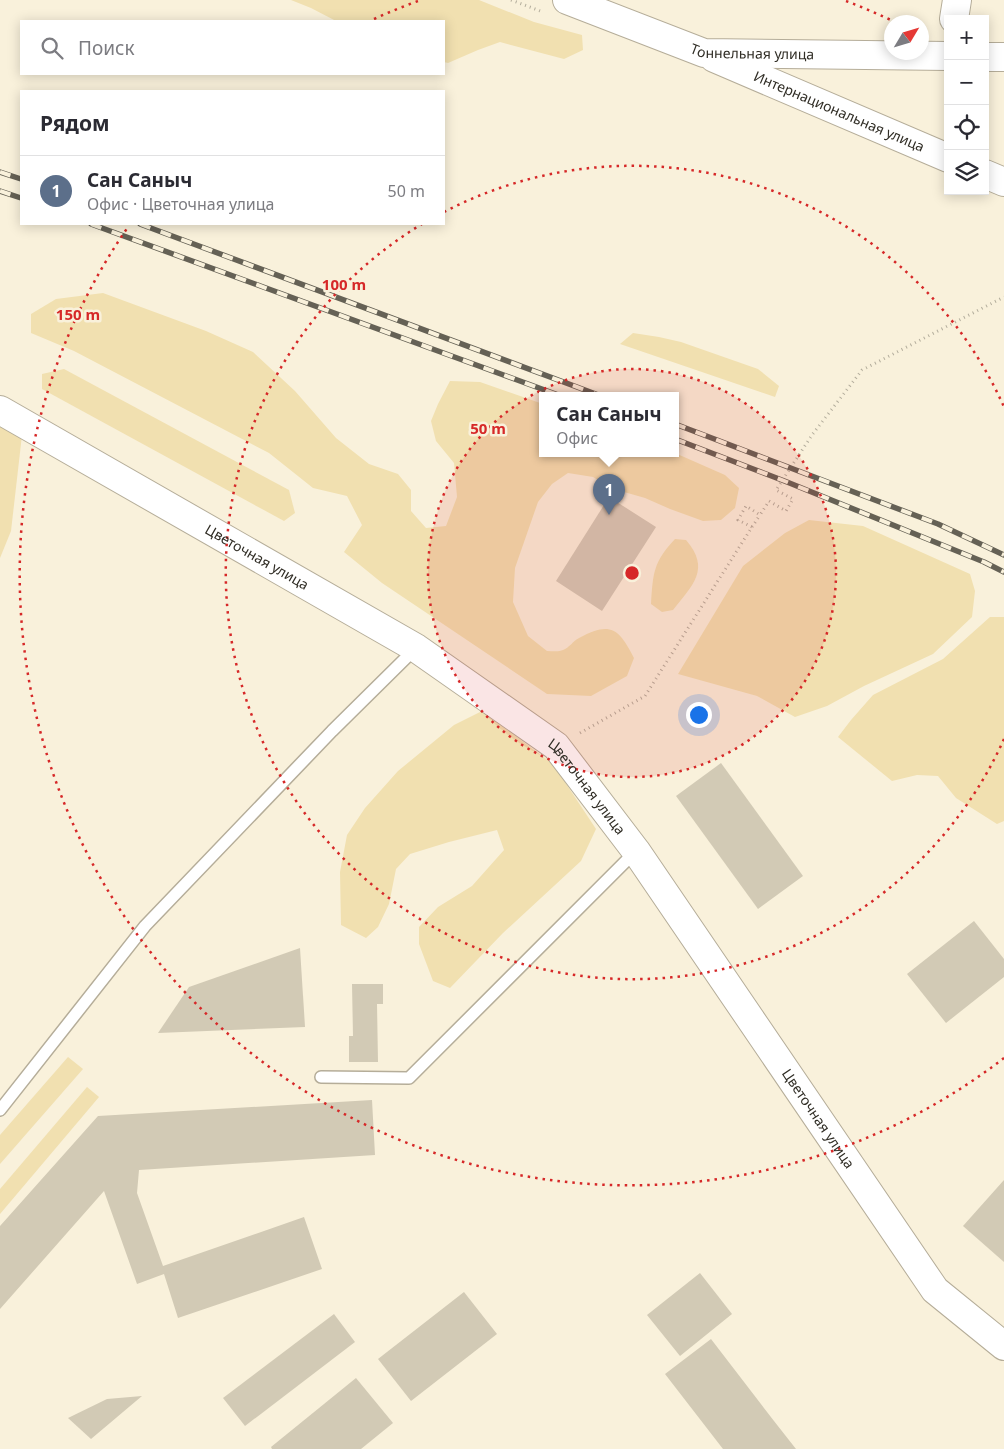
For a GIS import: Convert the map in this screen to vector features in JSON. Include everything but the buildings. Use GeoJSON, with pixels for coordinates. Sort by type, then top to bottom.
{"type":"FeatureCollection","features":[{"type":"Feature","properties":{"kind":"street","name":"Тоннельная улица"},"geometry":{"type":"LineString","coordinates":[[567,0],[704,53],[944,56]]}},
{"type":"Feature","properties":{"kind":"street"},"geometry":{"type":"LineString","coordinates":[[955,15],[957,0]]}},
{"type":"Feature","properties":{"kind":"street","name":"Интернациональная улица"},"geometry":{"type":"LineString","coordinates":[[704,53],[944,156]]}},
{"type":"Feature","properties":{"kind":"street"},"geometry":{"type":"LineString","coordinates":[[989,57],[1004,57]]}},
{"type":"Feature","properties":{"kind":"street","name":"Цветочная улица"},"geometry":{"type":"LineString","coordinates":[[0,410],[416,648],[556,746],[636,851],[935,1290],[1004,1346]]}},
{"type":"Feature","properties":{"kind":"lane"},"geometry":{"type":"LineString","coordinates":[[0,1110],[145,926],[332,731],[416,648]]}},
{"type":"Feature","properties":{"kind":"lane"},"geometry":{"type":"LineString","coordinates":[[321,1077],[409,1078],[636,851]]}},
{"type":"Feature","properties":{"kind":"path"},"geometry":{"type":"LineString","coordinates":[[556,746],[645,696],[769,501],[786,511],[793,499],[776,490],[812,435],[862,370],[1004,298]]}},
{"type":"Feature","properties":{"kind":"path"},"geometry":{"type":"LineString","coordinates":[[752,527],[738,520],[746,506],[760,515]]}},
{"type":"Feature","properties":{"kind":"shaded area"},"geometry":{"type":"Polygon","coordinates":[[[291,0],[479,0],[534,22],[582,35],[583,50],[564,59],[500,42],[448,63],[445,62],[445,20],[334,20],[291,0]]]}},
{"type":"Feature","properties":{"kind":"shaded area"},"geometry":{"type":"Polygon","coordinates":[[[103,293],[206,331],[253,352],[295,391],[336,438],[369,464],[398,474],[411,490],[411,511],[426,528],[446,526],[457,497],[454,463],[436,441],[431,421],[450,381],[480,382],[539,403],[539,457],[679,457],[679,455],[725,475],[739,488],[735,508],[721,520],[703,521],[645,498],[610,488],[593,477],[568,473],[552,484],[538,502],[515,568],[513,602],[528,636],[547,651],[561,651],[577,639],[590,633],[606,629],[612,630],[623,640],[634,658],[627,676],[591,696],[547,694],[382,583],[344,552],[362,525],[347,496],[313,488],[269,453],[74,351],[31,333],[31,314],[56,299],[103,293]]]}},
{"type":"Feature","properties":{"kind":"shaded area"},"geometry":{"type":"Polygon","coordinates":[[[633,333],[681,342],[758,369],[779,386],[775,397],[620,344],[633,333]]]}},
{"type":"Feature","properties":{"kind":"shaded area"},"geometry":{"type":"Polygon","coordinates":[[[64,369],[289,490],[295,513],[284,521],[42,389],[42,374],[64,369]]]}},
{"type":"Feature","properties":{"kind":"shaded area"},"geometry":{"type":"Polygon","coordinates":[[[0,425],[22,435],[11,531],[0,558],[0,425]]]}},
{"type":"Feature","properties":{"kind":"shaded area"},"geometry":{"type":"Polygon","coordinates":[[[809,520],[863,526],[970,574],[975,591],[972,617],[933,654],[864,686],[827,706],[795,717],[757,696],[678,674],[743,566],[785,533],[809,520]]]}},
{"type":"Feature","properties":{"kind":"shaded area"},"geometry":{"type":"Polygon","coordinates":[[[675,539],[686,540],[693,550],[698,568],[687,593],[673,610],[662,612],[651,604],[652,584],[658,562],[675,539]]]}},
{"type":"Feature","properties":{"kind":"shaded area"},"geometry":{"type":"Polygon","coordinates":[[[990,617],[1004,617],[1004,821],[997,824],[956,798],[938,776],[917,775],[892,781],[838,737],[873,695],[943,659],[990,617]]]}},
{"type":"Feature","properties":{"kind":"shaded area"},"geometry":{"type":"Polygon","coordinates":[[[482,711],[553,764],[596,829],[581,861],[503,933],[450,988],[433,981],[419,944],[419,927],[438,907],[472,886],[504,850],[497,830],[410,854],[396,869],[389,904],[378,927],[366,938],[341,925],[340,872],[347,835],[365,808],[398,771],[454,725],[482,711]]]}},
{"type":"Feature","properties":{"kind":"shaded area"},"geometry":{"type":"Polygon","coordinates":[[[68,1057],[83,1069],[0,1164],[0,1135],[68,1057]]]}},
{"type":"Feature","properties":{"kind":"shaded area"},"geometry":{"type":"Polygon","coordinates":[[[87,1087],[99,1097],[0,1214],[0,1189],[87,1087]]]}},
{"type":"Feature","properties":{"kind":"railway"},"geometry":{"type":"LineString","coordinates":[[0,172],[20,179]]}},
{"type":"Feature","properties":{"kind":"railway"},"geometry":{"type":"LineString","coordinates":[[0,191],[20,198]]}},
{"type":"Feature","properties":{"kind":"railway"},"geometry":{"type":"LineString","coordinates":[[94,225],[550,392]]}},
{"type":"Feature","properties":{"kind":"railway"},"geometry":{"type":"LineString","coordinates":[[143,225],[590,392]]}},
{"type":"Feature","properties":{"kind":"railway"},"geometry":{"type":"LineString","coordinates":[[679,426],[938,524],[1004,555]]}},
{"type":"Feature","properties":{"kind":"railway"},"geometry":{"type":"LineString","coordinates":[[679,441],[787,482],[984,562],[1004,572]]}},
{"type":"Feature","properties":{"kind":"place","name":"Сан Саныч"},"geometry":{"type":"Point","coordinates":[609,515]}}]}
